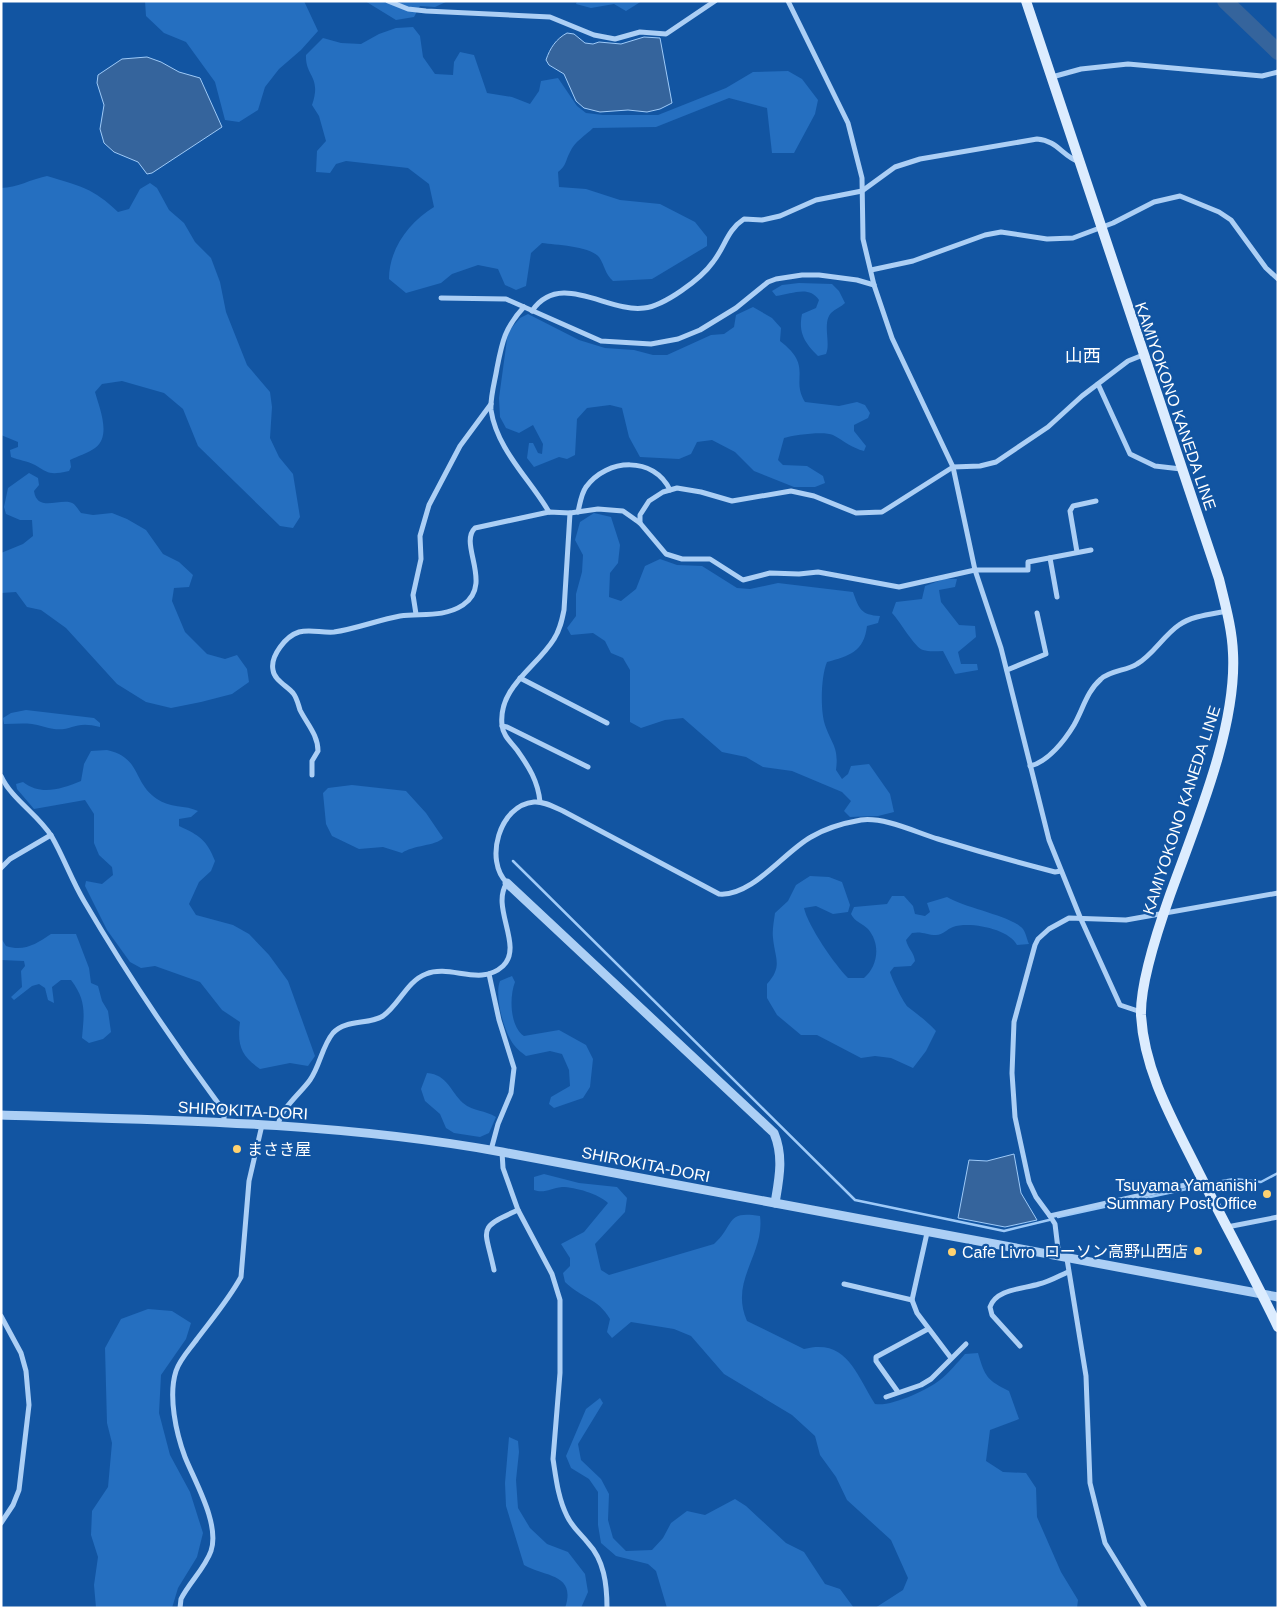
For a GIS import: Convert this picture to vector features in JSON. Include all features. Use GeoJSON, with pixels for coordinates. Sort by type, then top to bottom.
{"type":"FeatureCollection","features":[{"type":"Feature","properties":{"kind":"main road","name":"KAMIYOKONO KANEDA LINE"},"geometry":{"type":"LineString","coordinates":[[1026,1],[1219,579],[1227,611],[1233,655],[1230,710],[1196,822],[1164,913],[1149,964],[1141,1012],[1144,1040],[1161,1094],[1203,1181],[1278,1327]]}},
{"type":"Feature","properties":{"kind":"street"},"geometry":{"type":"LineString","coordinates":[[388,1],[408,9],[426,11],[550,16],[594,35],[615,39],[640,32],[666,34],[714,1]]}},
{"type":"Feature","properties":{"kind":"street"},"geometry":{"type":"LineString","coordinates":[[788,1],[848,123],[860,169],[863,239],[874,285],[892,338],[954,467],[974,570],[1007,670],[1049,840],[1080,918],[1120,1005],[1141,1012]]}},
{"type":"Feature","properties":{"kind":"street"},"geometry":{"type":"LineString","coordinates":[[1052,77],[1081,69],[1128,64],[1262,76],[1278,72]]}},
{"type":"Feature","properties":{"kind":"street"},"geometry":{"type":"LineString","coordinates":[[532,311],[537,304],[549,298],[571,292],[631,309],[656,306],[689,284],[712,264],[730,231],[744,219],[762,220],[780,216],[816,200],[862,191],[895,167],[920,159],[1037,139],[1050,140],[1072,159],[1080,162]]}},
{"type":"Feature","properties":{"kind":"street"},"geometry":{"type":"LineString","coordinates":[[870,270],[913,261],[985,235],[1001,232],[1060,240],[1101,228],[1154,202],[1180,196],[1219,212],[1231,220],[1266,268],[1278,279]]}},
{"type":"Feature","properties":{"kind":"street"},"geometry":{"type":"LineString","coordinates":[[442,298],[497,297],[601,341],[651,344],[678,339],[700,330],[736,308],[768,282],[776,279],[802,275],[819,275],[857,280],[874,285]]}},
{"type":"Feature","properties":{"kind":"street"},"geometry":{"type":"LineString","coordinates":[[416,614],[413,595],[422,559],[420,536],[429,505],[460,446],[491,404],[506,329],[524,307]]}},
{"type":"Feature","properties":{"kind":"street"},"geometry":{"type":"LineString","coordinates":[[640,523],[640,515],[649,501],[670,490],[695,490],[732,501],[778,492],[797,492],[814,496],[846,511],[869,514],[889,509],[954,467],[980,466],[996,462],[1048,426],[1128,361],[1143,354]]}},
{"type":"Feature","properties":{"kind":"street"},"geometry":{"type":"LineString","coordinates":[[1098,384],[1130,454],[1155,466],[1181,469]]}},
{"type":"Feature","properties":{"kind":"street"},"geometry":{"type":"LineString","coordinates":[[491,404],[502,442],[549,512]]}},
{"type":"Feature","properties":{"kind":"street"},"geometry":{"type":"LineString","coordinates":[[578,512],[585,488],[591,481],[617,465],[637,465],[651,470],[659,474],[670,490]]}},
{"type":"Feature","properties":{"kind":"street"},"geometry":{"type":"LineString","coordinates":[[1077,552],[1070,511],[1073,506],[1096,501]]}},
{"type":"Feature","properties":{"kind":"street"},"geometry":{"type":"LineString","coordinates":[[312,775],[311,767],[318,745],[297,698],[275,677],[273,663],[279,650],[290,637],[299,632],[335,632],[416,614],[423,616],[441,613],[462,606],[469,600],[477,578],[470,535],[475,528],[549,512],[570,513],[612,509],[623,511],[640,523],[666,554],[682,559],[710,559],[743,580],[780,572],[800,574],[818,572],[899,587],[911,586],[953,573],[974,570],[1028,570],[1028,562],[1091,550]]}},
{"type":"Feature","properties":{"kind":"street"},"geometry":{"type":"LineString","coordinates":[[540,802],[534,775],[504,734],[502,726],[504,704],[520,678],[543,654],[561,626],[564,610],[570,513]]}},
{"type":"Feature","properties":{"kind":"street"},"geometry":{"type":"LineString","coordinates":[[1050,558],[1057,597]]}},
{"type":"Feature","properties":{"kind":"street"},"geometry":{"type":"LineString","coordinates":[[1030,766],[1043,759],[1062,740],[1074,725],[1085,700],[1102,678],[1137,664],[1179,624],[1227,611]]}},
{"type":"Feature","properties":{"kind":"street"},"geometry":{"type":"LineString","coordinates":[[1007,670],[1046,654],[1037,613]]}},
{"type":"Feature","properties":{"kind":"street"},"geometry":{"type":"LineString","coordinates":[[520,678],[607,723]]}},
{"type":"Feature","properties":{"kind":"street"},"geometry":{"type":"LineString","coordinates":[[502,726],[588,767]]}},
{"type":"Feature","properties":{"kind":"street"},"geometry":{"type":"LineString","coordinates":[[1,776],[12,792],[51,835],[82,898],[147,1004],[218,1103],[224,1114],[224,1123]]}},
{"type":"Feature","properties":{"kind":"street"},"geometry":{"type":"LineString","coordinates":[[775,1203],[781,1159],[780,1147],[774,1133],[500,877],[496,866],[496,844],[500,832],[516,809],[526,804],[540,802],[563,811],[719,894],[734,893],[747,886],[809,837],[826,829],[863,820],[895,826],[1008,860],[1056,872],[1061,871]]}},
{"type":"Feature","properties":{"kind":"street"},"geometry":{"type":"LineString","coordinates":[[1,868],[10,859],[51,835]]}},
{"type":"Feature","properties":{"kind":"street"},"geometry":{"type":"LineString","coordinates":[[278,1126],[281,1115],[296,1099],[319,1067],[327,1043],[334,1032],[342,1026],[380,1017],[395,1006],[411,985],[425,974],[440,972],[475,975],[489,974],[504,965],[510,951],[502,902],[502,889],[507,883]]}},
{"type":"Feature","properties":{"kind":"street"},"geometry":{"type":"LineString","coordinates":[[1146,1608],[1105,1543],[1090,1482],[1086,1376],[1078,1317],[1055,1224],[1032,1189],[1015,1117],[1012,1073],[1014,1022],[1026,984],[1034,945],[1049,929],[1064,919],[1126,920],[1278,893]]}},
{"type":"Feature","properties":{"kind":"street"},"geometry":{"type":"LineString","coordinates":[[489,974],[499,1020],[514,1068],[511,1093],[498,1124],[492,1150]]}},
{"type":"Feature","properties":{"kind":"street","name":"SHIROKITA-DORI"},"geometry":{"type":"LineString","coordinates":[[1,1115],[224,1123],[364,1132],[492,1150],[927,1233],[1278,1297]]}},
{"type":"Feature","properties":{"kind":"street"},"geometry":{"type":"LineString","coordinates":[[180,1608],[185,1590],[212,1550],[212,1530],[208,1511],[184,1455],[178,1433],[174,1402],[176,1371],[183,1357],[234,1290],[241,1277],[249,1181],[262,1125]]}},
{"type":"Feature","properties":{"kind":"street"},"geometry":{"type":"LineString","coordinates":[[502,1152],[503,1168],[518,1210],[552,1274],[560,1300],[560,1374],[553,1459],[555,1476],[566,1514],[574,1529],[589,1544],[604,1571],[607,1608]]}},
{"type":"Feature","properties":{"kind":"street"},"geometry":{"type":"LineString","coordinates":[[1050,1216],[1203,1181]]}},
{"type":"Feature","properties":{"kind":"street"},"geometry":{"type":"LineString","coordinates":[[494,1270],[486,1233],[487,1227],[491,1222],[518,1210]]}},
{"type":"Feature","properties":{"kind":"street"},"geometry":{"type":"LineString","coordinates":[[1226,1226],[1278,1218]]}},
{"type":"Feature","properties":{"kind":"street"},"geometry":{"type":"LineString","coordinates":[[927,1233],[912,1300],[917,1313],[951,1358]]}},
{"type":"Feature","properties":{"kind":"street"},"geometry":{"type":"LineString","coordinates":[[1020,1346],[992,1315],[990,1307],[992,1302],[1008,1292],[1038,1285],[1068,1272]]}},
{"type":"Feature","properties":{"kind":"street"},"geometry":{"type":"LineString","coordinates":[[844,1284],[912,1300]]}},
{"type":"Feature","properties":{"kind":"street"},"geometry":{"type":"LineString","coordinates":[[1,1316],[21,1354],[26,1371],[29,1405],[19,1490],[13,1505],[1,1523]]}},
{"type":"Feature","properties":{"kind":"street"},"geometry":{"type":"LineString","coordinates":[[898,1392],[876,1361],[876,1357],[928,1329]]}},
{"type":"Feature","properties":{"kind":"street"},"geometry":{"type":"LineString","coordinates":[[886,1397],[921,1385],[931,1379],[966,1344]]}},
{"type":"Feature","properties":{"kind":"shaded area"},"geometry":{"type":"Polygon","coordinates":[[[145,1],[304,1],[318,31],[301,50],[279,69],[265,87],[258,110],[239,122],[225,120],[215,82],[186,42],[164,33],[146,16],[145,1]]]}},
{"type":"Feature","properties":{"kind":"shaded area"},"geometry":{"type":"Polygon","coordinates":[[[365,1],[448,1],[435,7],[420,6],[414,17],[396,20],[365,1]]]}},
{"type":"Feature","properties":{"kind":"shaded area"},"geometry":{"type":"Polygon","coordinates":[[[577,1],[642,1],[626,11],[614,4],[591,8],[576,4],[577,1]]]}},
{"type":"Feature","properties":{"kind":"shaded area"},"geometry":{"type":"Polygon","coordinates":[[[413,27],[420,36],[423,57],[435,74],[453,75],[454,62],[460,52],[474,55],[487,93],[512,97],[530,104],[539,91],[541,81],[558,78],[577,106],[586,113],[603,115],[658,115],[726,88],[753,72],[788,71],[802,79],[818,100],[815,114],[794,153],[772,153],[767,108],[729,98],[656,127],[593,128],[577,142],[558,172],[559,187],[586,189],[620,200],[660,204],[695,222],[707,237],[707,246],[652,279],[613,281],[608,276],[599,257],[595,253],[588,250],[542,243],[531,253],[526,286],[516,290],[505,285],[498,269],[478,265],[452,274],[441,283],[406,293],[389,279],[390,268],[402,237],[416,220],[434,207],[429,184],[408,168],[346,161],[336,164],[330,173],[316,172],[317,151],[326,141],[319,116],[312,105],[315,88],[306,62],[306,55],[323,38],[341,43],[361,44],[379,34],[396,28],[413,27]]]}},
{"type":"Feature","properties":{"kind":"shaded area"},"geometry":{"type":"Polygon","coordinates":[[[567,33],[574,34],[585,43],[593,44],[599,42],[621,44],[644,37],[660,38],[672,103],[660,109],[647,112],[628,110],[600,112],[584,108],[576,101],[564,74],[549,65],[546,60],[554,44],[567,33]]]}},
{"type":"Feature","properties":{"kind":"shaded area"},"geometry":{"type":"Polygon","coordinates":[[[147,57],[179,72],[200,78],[222,127],[152,173],[147,174],[138,162],[114,152],[104,143],[100,129],[104,105],[97,83],[98,75],[122,59],[147,57]]]}},
{"type":"Feature","properties":{"kind":"shaded area"},"geometry":{"type":"Polygon","coordinates":[[[47,176],[86,189],[118,212],[129,209],[140,189],[150,183],[157,188],[169,210],[184,223],[195,242],[211,258],[220,282],[226,312],[247,365],[270,392],[272,407],[270,438],[279,457],[293,474],[300,517],[293,528],[280,526],[198,446],[183,409],[164,393],[122,381],[102,384],[95,392],[103,421],[103,436],[95,448],[70,460],[71,467],[69,471],[50,473],[11,457],[10,450],[18,447],[18,442],[1,435],[1,188],[13,187],[47,176]]]}},
{"type":"Feature","properties":{"kind":"shaded area"},"geometry":{"type":"Polygon","coordinates":[[[799,283],[832,284],[839,291],[845,303],[828,317],[826,354],[818,356],[813,351],[806,342],[801,327],[802,314],[816,308],[819,300],[815,295],[805,292],[794,292],[776,296],[772,291],[782,285],[799,283]]]}},
{"type":"Feature","properties":{"kind":"shaded area"},"geometry":{"type":"Polygon","coordinates":[[[753,307],[772,318],[781,328],[780,341],[790,350],[799,365],[801,394],[805,402],[839,406],[857,402],[865,405],[870,413],[868,418],[854,425],[854,431],[866,446],[864,451],[833,435],[823,433],[784,438],[778,460],[783,465],[807,466],[823,476],[825,483],[815,487],[794,487],[754,471],[735,452],[712,440],[697,442],[691,454],[679,459],[640,457],[629,437],[622,408],[610,405],[587,408],[577,419],[575,455],[567,459],[559,457],[534,467],[527,458],[529,443],[533,443],[538,453],[542,454],[543,444],[533,425],[519,433],[506,428],[500,417],[499,398],[508,332],[520,318],[528,314],[579,340],[605,348],[634,350],[653,355],[667,355],[711,335],[724,334],[734,327],[736,315],[753,307]]]}},
{"type":"Feature","properties":{"kind":"shaded area"},"geometry":{"type":"Polygon","coordinates":[[[29,473],[38,478],[39,485],[34,491],[39,501],[43,503],[69,502],[81,513],[93,515],[112,513],[146,530],[163,554],[179,562],[193,575],[189,587],[174,588],[172,601],[185,632],[207,654],[225,659],[237,655],[247,669],[249,682],[232,694],[171,708],[146,702],[117,684],[66,628],[41,610],[27,607],[16,592],[1,593],[1,553],[23,544],[33,536],[32,520],[20,520],[6,514],[4,507],[8,488],[29,473]]]}},
{"type":"Feature","properties":{"kind":"shaded area"},"geometry":{"type":"Polygon","coordinates":[[[594,513],[611,517],[620,545],[618,563],[610,573],[609,597],[621,601],[636,589],[645,566],[660,559],[677,565],[702,566],[737,588],[750,589],[778,583],[853,592],[862,610],[869,614],[880,616],[878,623],[867,626],[863,642],[854,652],[827,662],[822,684],[822,711],[825,725],[836,751],[836,770],[842,779],[848,774],[851,766],[869,764],[890,794],[894,812],[878,816],[850,817],[844,811],[851,801],[842,792],[792,771],[763,767],[746,757],[722,752],[683,718],[665,720],[641,728],[630,722],[630,670],[623,658],[611,653],[605,641],[593,633],[571,635],[567,628],[576,616],[576,594],[582,572],[583,555],[575,540],[580,522],[594,513]]]}},
{"type":"Feature","properties":{"kind":"shaded area"},"geometry":{"type":"Polygon","coordinates":[[[944,579],[957,579],[955,587],[939,590],[941,602],[959,625],[975,626],[976,637],[958,652],[961,664],[977,664],[978,670],[955,674],[943,651],[928,651],[919,648],[892,613],[896,602],[922,599],[925,586],[944,579]]]}},
{"type":"Feature","properties":{"kind":"shaded area"},"geometry":{"type":"Polygon","coordinates":[[[26,710],[94,718],[100,723],[100,727],[79,725],[66,729],[51,729],[32,724],[4,724],[3,718],[11,713],[26,710]]]}},
{"type":"Feature","properties":{"kind":"shaded area"},"geometry":{"type":"Polygon","coordinates":[[[107,750],[126,759],[149,792],[157,799],[167,804],[198,811],[191,817],[179,819],[179,826],[202,839],[215,861],[211,871],[199,882],[189,904],[196,915],[233,925],[249,934],[269,955],[288,981],[315,1056],[308,1066],[290,1063],[260,1069],[248,1059],[242,1049],[239,1037],[240,1022],[222,1010],[200,982],[155,966],[141,968],[130,962],[107,930],[85,886],[86,881],[102,884],[113,875],[112,867],[99,855],[94,843],[94,814],[85,800],[34,809],[17,789],[16,784],[23,782],[37,789],[51,790],[81,781],[84,764],[91,751],[107,750]]]}},
{"type":"Feature","properties":{"kind":"shaded area"},"geometry":{"type":"Polygon","coordinates":[[[352,785],[406,791],[426,813],[443,838],[435,843],[412,848],[402,853],[383,847],[359,849],[332,836],[326,824],[323,793],[328,788],[352,785]]]}},
{"type":"Feature","properties":{"kind":"shaded area"},"geometry":{"type":"Polygon","coordinates":[[[810,876],[829,877],[842,882],[850,905],[848,912],[833,914],[816,906],[804,908],[811,925],[823,945],[848,978],[864,978],[869,973],[876,955],[875,941],[872,935],[851,914],[854,907],[887,904],[892,896],[904,896],[913,906],[915,914],[925,916],[930,912],[927,903],[947,897],[1017,924],[1023,929],[1029,944],[1017,945],[1013,939],[998,931],[969,925],[953,927],[938,935],[919,932],[912,933],[906,940],[915,961],[911,966],[894,967],[890,972],[906,1005],[936,1031],[926,1051],[913,1068],[891,1058],[875,1056],[861,1058],[817,1035],[801,1035],[777,1015],[767,998],[767,984],[775,972],[777,962],[773,935],[775,913],[788,901],[796,885],[810,876]]]}},
{"type":"Feature","properties":{"kind":"shaded area"},"geometry":{"type":"Polygon","coordinates":[[[51,934],[76,934],[89,968],[91,983],[98,986],[102,1001],[108,1011],[111,1032],[103,1039],[89,1043],[82,1038],[84,1015],[82,1001],[71,980],[61,980],[52,987],[54,1003],[48,1000],[45,988],[39,984],[32,986],[14,1000],[11,997],[22,987],[21,971],[25,966],[24,961],[1,960],[1,938],[6,946],[19,948],[35,944],[51,934]]]}},
{"type":"Feature","properties":{"kind":"shaded area"},"geometry":{"type":"Polygon","coordinates":[[[512,976],[515,982],[512,996],[513,1019],[519,1032],[524,1036],[559,1030],[586,1045],[593,1059],[590,1087],[583,1098],[554,1108],[549,1104],[551,1097],[570,1086],[569,1070],[562,1054],[550,1051],[526,1056],[510,1039],[501,1014],[498,987],[500,981],[512,976]]]}},
{"type":"Feature","properties":{"kind":"shaded area"},"geometry":{"type":"Polygon","coordinates":[[[427,1073],[434,1074],[444,1080],[467,1106],[496,1117],[489,1133],[480,1137],[454,1133],[446,1128],[440,1114],[425,1101],[421,1089],[427,1073]]]}},
{"type":"Feature","properties":{"kind":"shaded area"},"geometry":{"type":"Polygon","coordinates":[[[1014,1154],[1021,1193],[1037,1220],[1005,1227],[958,1218],[969,1160],[987,1161],[1014,1154]]]}},
{"type":"Feature","properties":{"kind":"shaded area"},"geometry":{"type":"Polygon","coordinates":[[[544,1174],[579,1183],[617,1187],[627,1198],[625,1212],[595,1244],[601,1270],[609,1275],[714,1244],[736,1217],[741,1215],[760,1216],[758,1243],[742,1293],[747,1321],[804,1349],[819,1347],[831,1349],[840,1354],[856,1371],[875,1404],[890,1403],[918,1393],[940,1380],[965,1354],[978,1353],[988,1377],[1009,1391],[1019,1419],[990,1430],[986,1461],[1003,1472],[1026,1473],[1036,1488],[1037,1517],[1061,1572],[1078,1600],[1077,1608],[875,1608],[903,1590],[908,1578],[891,1540],[847,1500],[836,1477],[820,1455],[815,1436],[792,1415],[724,1374],[691,1336],[674,1329],[631,1322],[612,1338],[607,1332],[610,1319],[605,1312],[595,1302],[577,1292],[565,1282],[563,1273],[570,1266],[570,1258],[561,1244],[584,1232],[608,1203],[593,1194],[573,1188],[562,1187],[544,1191],[534,1190],[534,1177],[544,1174]]]}},
{"type":"Feature","properties":{"kind":"shaded area"},"geometry":{"type":"Polygon","coordinates":[[[148,1309],[172,1311],[191,1323],[186,1339],[161,1375],[159,1413],[170,1455],[190,1492],[203,1533],[197,1557],[178,1588],[172,1608],[96,1608],[94,1585],[98,1557],[91,1535],[92,1511],[108,1487],[112,1443],[107,1423],[105,1348],[121,1319],[148,1309]]]}},
{"type":"Feature","properties":{"kind":"shaded area"},"geometry":{"type":"Polygon","coordinates":[[[600,1398],[603,1403],[578,1444],[581,1460],[601,1479],[609,1494],[608,1520],[613,1538],[626,1551],[652,1550],[663,1538],[671,1523],[687,1511],[705,1515],[735,1499],[746,1506],[786,1543],[804,1552],[825,1584],[840,1589],[854,1608],[667,1608],[656,1571],[648,1564],[616,1556],[601,1543],[598,1525],[598,1492],[589,1479],[571,1468],[566,1456],[586,1409],[600,1398]]]}},
{"type":"Feature","properties":{"kind":"shaded area"},"geometry":{"type":"Polygon","coordinates":[[[509,1437],[518,1441],[519,1452],[516,1480],[518,1508],[530,1528],[547,1544],[568,1552],[585,1574],[588,1592],[581,1608],[565,1608],[568,1597],[563,1582],[524,1565],[506,1506],[505,1483],[509,1437]]]}},
{"type":"Feature","properties":{"kind":"waterway"},"geometry":{"type":"LineString","coordinates":[[1225,1],[1278,52]]}},
{"type":"Feature","properties":{"kind":"waterway"},"geometry":{"type":"LineString","coordinates":[[513,861],[855,1200],[1004,1231],[1049,1220]]}},
{"type":"Feature","properties":{"kind":"waterway"},"geometry":{"type":"LineString","coordinates":[[1217,1182],[1234,1179],[1261,1182],[1278,1173]]}},
{"type":"Feature","properties":{"kind":"waterway"},"geometry":{"type":"LineString","coordinates":[[1058,1217],[1196,1187]]}},
{"type":"Feature","properties":{"kind":"place","name":"まさき屋"},"geometry":{"type":"Point","coordinates":[237,1149]}},
{"type":"Feature","properties":{"kind":"place","name":"Tsuyama Yamanishi Summary Post Office"},"geometry":{"type":"Point","coordinates":[1267,1194]}},
{"type":"Feature","properties":{"kind":"place","name":"ローソン高野山西店"},"geometry":{"type":"Point","coordinates":[1198,1251]}},
{"type":"Feature","properties":{"kind":"place","name":"Cafe Livro"},"geometry":{"type":"Point","coordinates":[952,1252]}},
{"type":"Feature","properties":{"kind":"district","name":"山西"},"geometry":{"type":"Point","coordinates":[1083,356]}}]}
